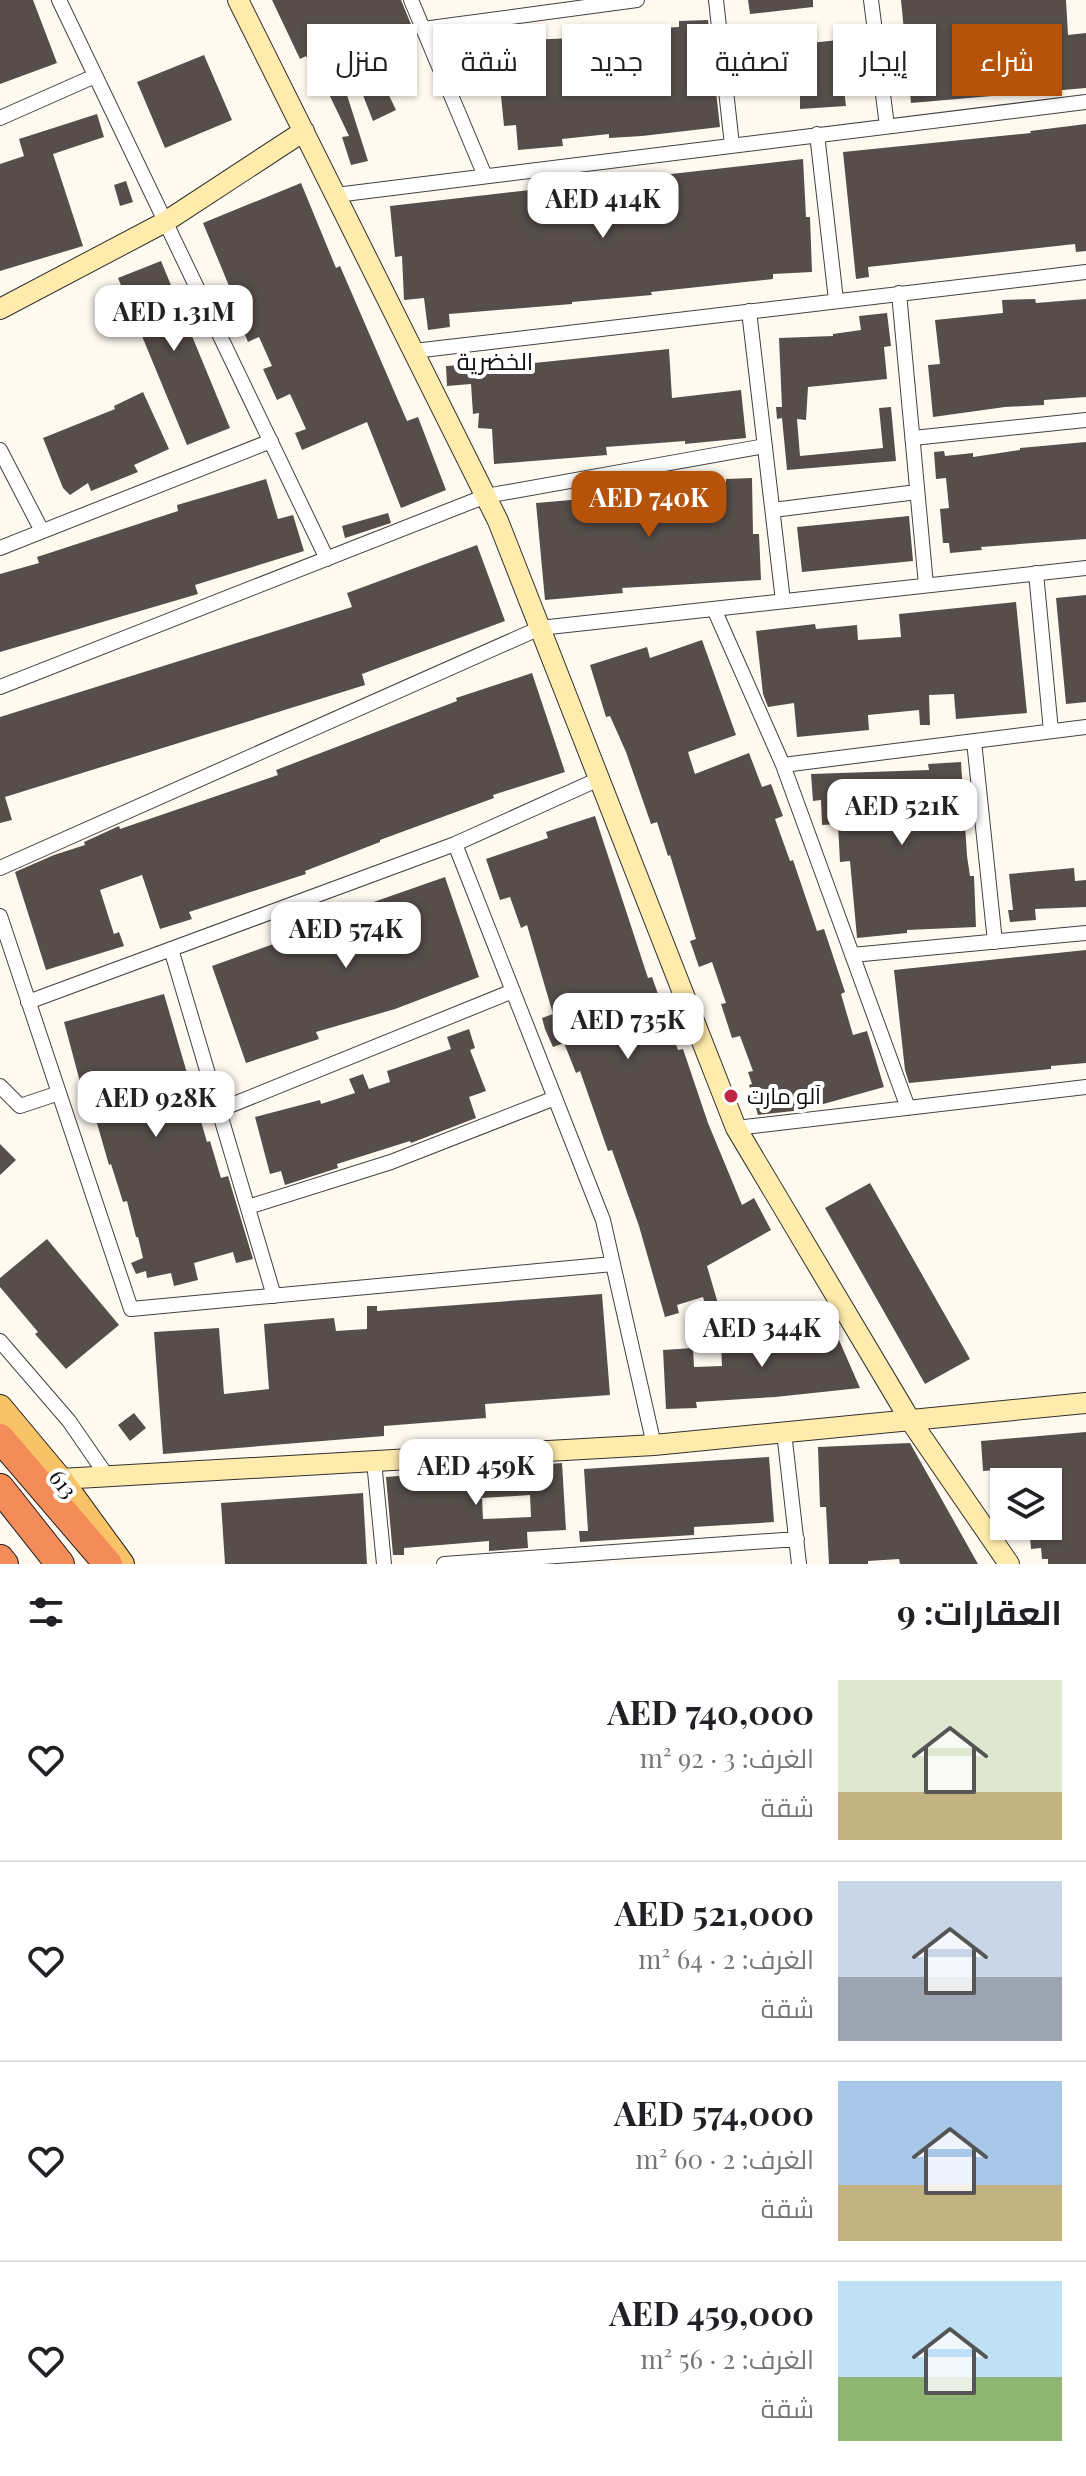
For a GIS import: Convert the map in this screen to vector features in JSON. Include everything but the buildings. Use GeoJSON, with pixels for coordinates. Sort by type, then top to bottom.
{"type":"FeatureCollection","features":[{"type":"Feature","properties":{"kind":"highway"},"geometry":{"type":"LineString","coordinates":[[0,1438],[108,1564]]}},
{"type":"Feature","properties":{"kind":"highway"},"geometry":{"type":"LineString","coordinates":[[0,1488],[60,1564]]}},
{"type":"Feature","properties":{"kind":"highway"},"geometry":{"type":"LineString","coordinates":[[0,1559],[4,1564]]}},
{"type":"Feature","properties":{"kind":"main road","name":"613"},"geometry":{"type":"LineString","coordinates":[[0,1407],[60,1479],[122,1564]]}},
{"type":"Feature","properties":{"kind":"street"},"geometry":{"type":"LineString","coordinates":[[59,0],[327,559]]}},
{"type":"Feature","properties":{"kind":"street"},"geometry":{"type":"LineString","coordinates":[[238,0],[486,496],[736,1128],[910,1420],[1009,1564]]}},
{"type":"Feature","properties":{"kind":"street"},"geometry":{"type":"LineString","coordinates":[[411,0],[485,176]]}},
{"type":"Feature","properties":{"kind":"street"},"geometry":{"type":"LineString","coordinates":[[423,29],[637,0]]}},
{"type":"Feature","properties":{"kind":"street"},"geometry":{"type":"LineString","coordinates":[[716,0],[732,145]]}},
{"type":"Feature","properties":{"kind":"street"},"geometry":{"type":"LineString","coordinates":[[871,0],[887,126]]}},
{"type":"Feature","properties":{"kind":"street"},"geometry":{"type":"LineString","coordinates":[[0,118],[95,76]]}},
{"type":"Feature","properties":{"kind":"street"},"geometry":{"type":"LineString","coordinates":[[336,195],[1086,102]]}},
{"type":"Feature","properties":{"kind":"street"},"geometry":{"type":"LineString","coordinates":[[0,309],[165,222],[304,131]]}},
{"type":"Feature","properties":{"kind":"street"},"geometry":{"type":"LineString","coordinates":[[817,134],[836,300]]}},
{"type":"Feature","properties":{"kind":"street"},"geometry":{"type":"LineString","coordinates":[[414,351],[1086,272]]}},
{"type":"Feature","properties":{"kind":"street"},"geometry":{"type":"LineString","coordinates":[[899,293],[926,585]]}},
{"type":"Feature","properties":{"kind":"street"},"geometry":{"type":"LineString","coordinates":[[749,311],[783,601]]}},
{"type":"Feature","properties":{"kind":"street"},"geometry":{"type":"LineString","coordinates":[[913,438],[1086,420]]}},
{"type":"Feature","properties":{"kind":"street"},"geometry":{"type":"LineString","coordinates":[[0,548],[271,441]]}},
{"type":"Feature","properties":{"kind":"street"},"geometry":{"type":"LineString","coordinates":[[0,687],[486,496],[765,446]]}},
{"type":"Feature","properties":{"kind":"street"},"geometry":{"type":"LineString","coordinates":[[0,450],[42,531]]}},
{"type":"Feature","properties":{"kind":"street"},"geometry":{"type":"LineString","coordinates":[[773,510],[917,492]]}},
{"type":"Feature","properties":{"kind":"street"},"geometry":{"type":"LineString","coordinates":[[0,868],[540,628],[1086,568]]}},
{"type":"Feature","properties":{"kind":"street"},"geometry":{"type":"LineString","coordinates":[[1036,573],[1051,731]]}},
{"type":"Feature","properties":{"kind":"street"},"geometry":{"type":"LineString","coordinates":[[714,609],[783,765],[908,1108]]}},
{"type":"Feature","properties":{"kind":"street"},"geometry":{"type":"LineString","coordinates":[[783,765],[1086,727]]}},
{"type":"Feature","properties":{"kind":"street"},"geometry":{"type":"LineString","coordinates":[[974,741],[995,942]]}},
{"type":"Feature","properties":{"kind":"street"},"geometry":{"type":"LineString","coordinates":[[28,1002],[455,844],[599,779]]}},
{"type":"Feature","properties":{"kind":"street"},"geometry":{"type":"LineString","coordinates":[[455,844],[603,1220],[654,1445]]}},
{"type":"Feature","properties":{"kind":"street"},"geometry":{"type":"LineString","coordinates":[[0,916],[131,1309],[613,1264]]}},
{"type":"Feature","properties":{"kind":"street"},"geometry":{"type":"LineString","coordinates":[[852,955],[1086,933]]}},
{"type":"Feature","properties":{"kind":"street"},"geometry":{"type":"LineString","coordinates":[[171,949],[274,1296]]}},
{"type":"Feature","properties":{"kind":"street"},"geometry":{"type":"LineString","coordinates":[[219,1110],[513,991]]}},
{"type":"Feature","properties":{"kind":"street"},"geometry":{"type":"LineString","coordinates":[[0,1086],[20,1106],[59,1093]]}},
{"type":"Feature","properties":{"kind":"street"},"geometry":{"type":"LineString","coordinates":[[736,1128],[1086,1087]]}},
{"type":"Feature","properties":{"kind":"street"},"geometry":{"type":"LineString","coordinates":[[248,1207],[391,1162],[555,1098]]}},
{"type":"Feature","properties":{"kind":"street"},"geometry":{"type":"LineString","coordinates":[[0,1341],[69,1421],[107,1476]]}},
{"type":"Feature","properties":{"kind":"street"},"geometry":{"type":"LineString","coordinates":[[60,1479],[654,1445],[1086,1403]]}},
{"type":"Feature","properties":{"kind":"street"},"geometry":{"type":"LineString","coordinates":[[784,1432],[799,1564]]}},
{"type":"Feature","properties":{"kind":"street"},"geometry":{"type":"LineString","coordinates":[[374,1461],[384,1564]]}},
{"type":"Feature","properties":{"kind":"street"},"geometry":{"type":"LineString","coordinates":[[444,1564],[797,1539]]}},
{"type":"Feature","properties":{"kind":"place","name":"آلو مارت"},"geometry":{"type":"Point","coordinates":[731,1096]}},
{"type":"Feature","properties":{"kind":"district","name":"الخضرية"},"geometry":{"type":"Point","coordinates":[495,362]}}]}
